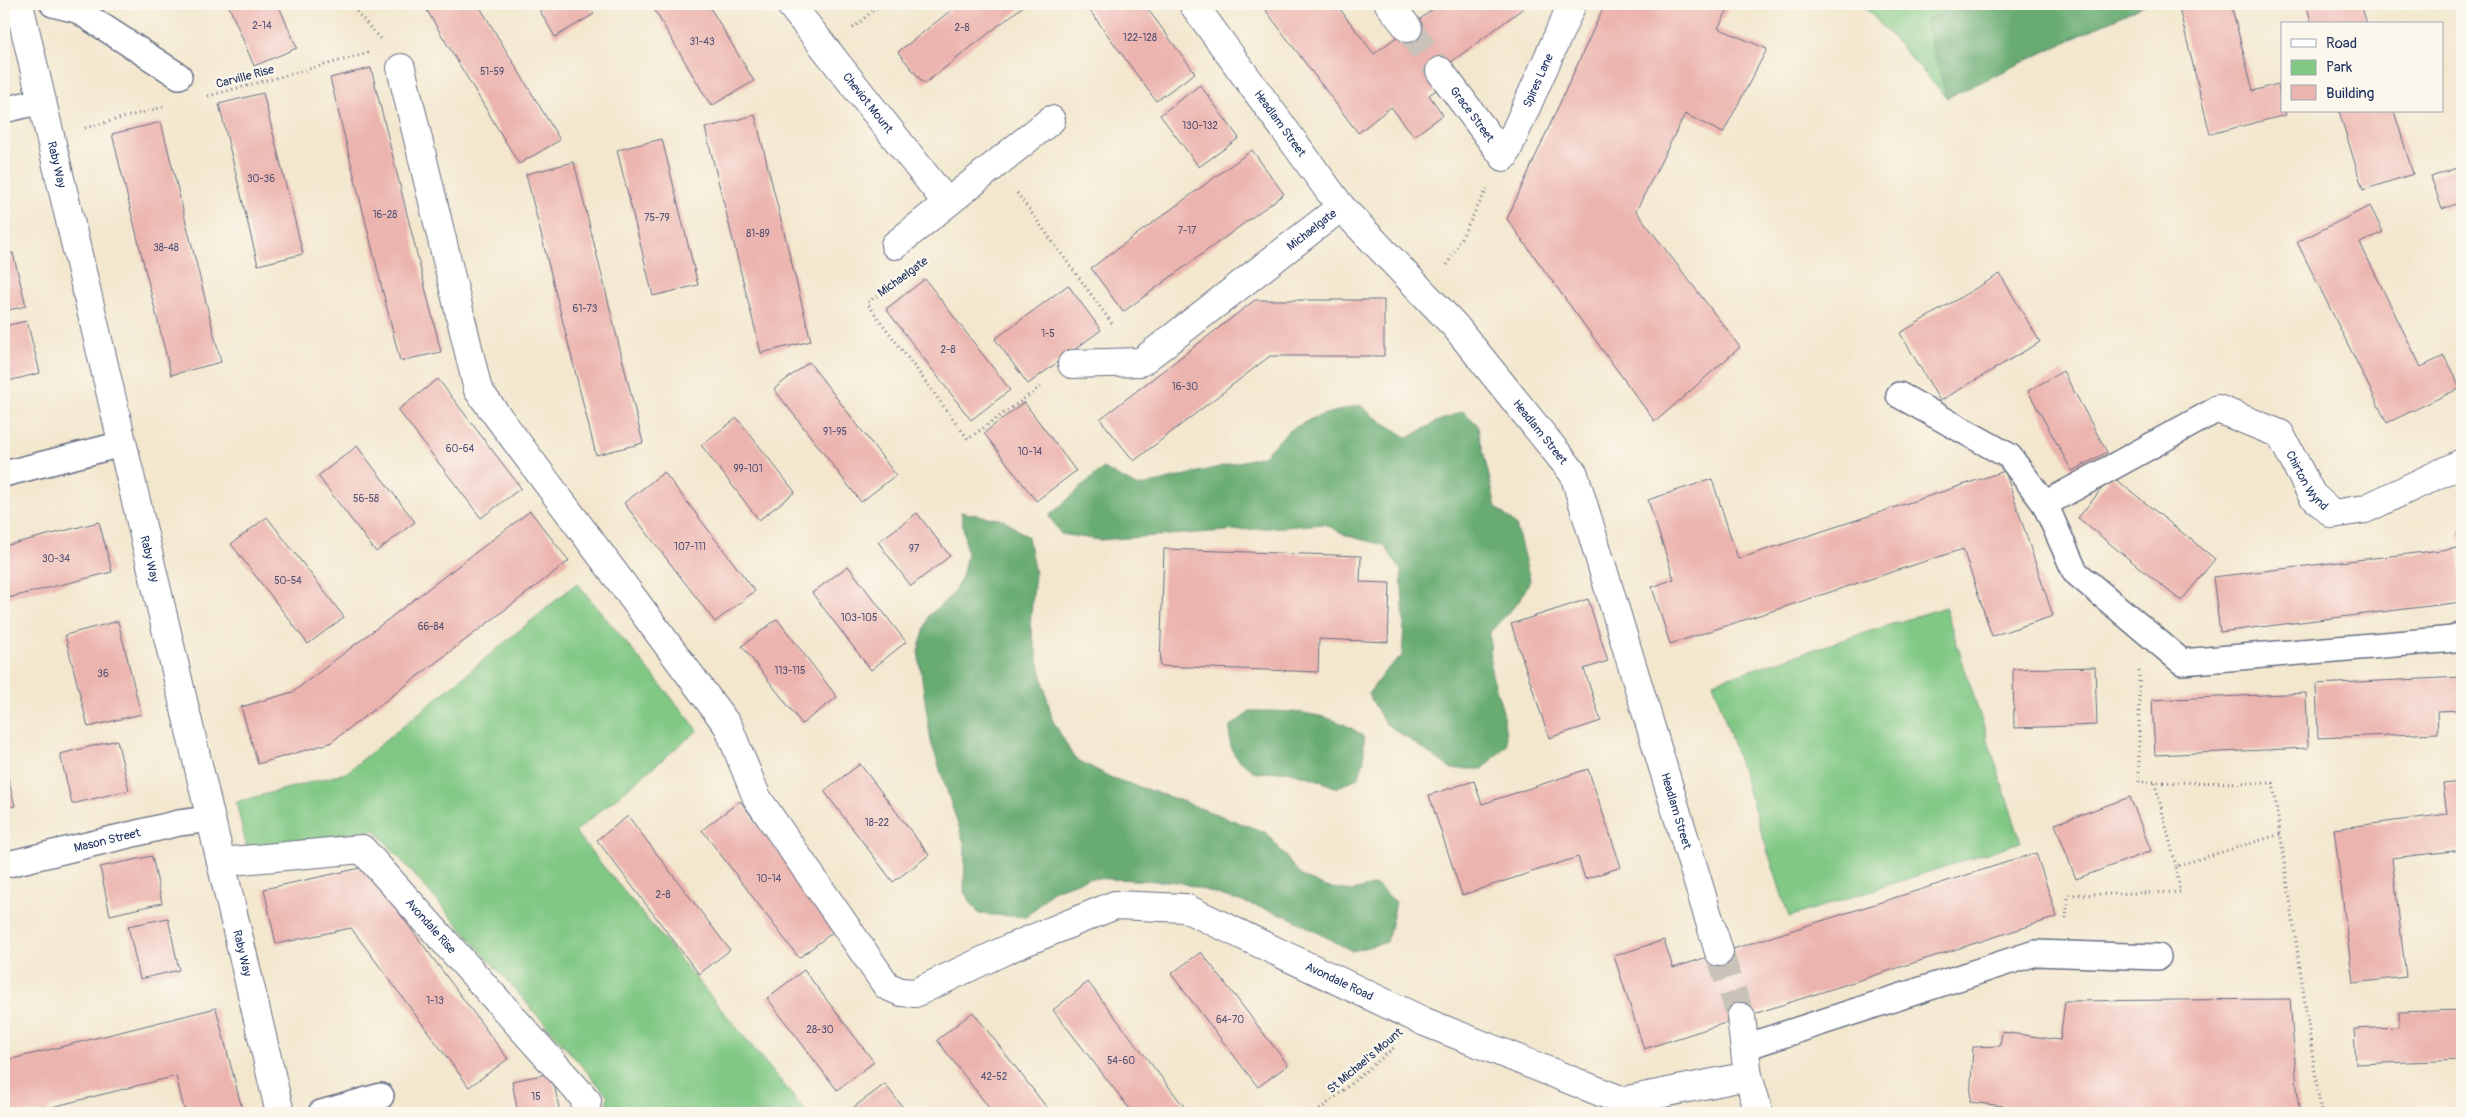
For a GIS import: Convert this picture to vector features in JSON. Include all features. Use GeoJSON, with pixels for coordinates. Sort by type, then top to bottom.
{"type":"FeatureCollection","features":[{"type":"Feature","properties":{"kind":"street","name":"Raby Way"},"geometry":{"type":"LineString","coordinates":[[19,4],[280,1113]]}},
{"type":"Feature","properties":{"kind":"street","name":"Cheviot Mount"},"geometry":{"type":"LineString","coordinates":[[790,4],[947,203]]}},
{"type":"Feature","properties":{"kind":"street","name":"Headlam Street"},"geometry":{"type":"LineString","coordinates":[[1194,4],[1341,207],[1455,326],[1574,474],[1719,952]]}},
{"type":"Feature","properties":{"kind":"street"},"geometry":{"type":"LineString","coordinates":[[1390,4],[1408,28]]}},
{"type":"Feature","properties":{"kind":"street","name":"Spires Lane"},"geometry":{"type":"LineString","coordinates":[[1504,157],[1572,4]]}},
{"type":"Feature","properties":{"kind":"street","name":"Avondale Road"},"geometry":{"type":"LineString","coordinates":[[401,68],[478,390],[728,726],[757,798],[887,986],[901,992],[915,993],[1010,948],[1114,905],[1185,908],[1425,1022],[1623,1101],[1748,1076]]}},
{"type":"Feature","properties":{"kind":"street","name":"Grace Street"},"geometry":{"type":"LineString","coordinates":[[1440,71],[1504,157]]}},
{"type":"Feature","properties":{"kind":"street"},"geometry":{"type":"LineString","coordinates":[[895,245],[1051,120]]}},
{"type":"Feature","properties":{"kind":"street","name":"Michaelgate"},"geometry":{"type":"LineString","coordinates":[[1140,362],[1341,207]]}},
{"type":"Feature","properties":{"kind":"street"},"geometry":{"type":"LineString","coordinates":[[1072,364],[1140,362]]}},
{"type":"Feature","properties":{"kind":"street","name":"Chirton Wynd"},"geometry":{"type":"LineString","coordinates":[[2218,409],[2280,434],[2312,495],[2333,514],[2365,509],[2462,463]]}},
{"type":"Feature","properties":{"kind":"street","name":"Avondale Rise"},"geometry":{"type":"LineString","coordinates":[[221,862],[362,849],[587,1101],[584,1113]]}},
{"type":"Feature","properties":{"kind":"street"},"geometry":{"type":"LineString","coordinates":[[1741,1017],[1748,1076],[1759,1113]]}},
{"type":"Feature","properties":{"kind":"lane"},"geometry":{"type":"LineString","coordinates":[[53,4],[76,10],[179,76]]}},
{"type":"Feature","properties":{"kind":"lane"},"geometry":{"type":"LineString","coordinates":[[4,110],[42,101]]}},
{"type":"Feature","properties":{"kind":"lane"},"geometry":{"type":"LineString","coordinates":[[1899,395],[2009,456],[2045,504],[2075,572],[2182,662],[2454,639],[2462,635]]}},
{"type":"Feature","properties":{"kind":"lane"},"geometry":{"type":"LineString","coordinates":[[2045,504],[2218,409]]}},
{"type":"Feature","properties":{"kind":"lane"},"geometry":{"type":"LineString","coordinates":[[4,474],[122,444]]}},
{"type":"Feature","properties":{"kind":"lane","name":"Mason Street"},"geometry":{"type":"LineString","coordinates":[[4,865],[178,823],[210,819]]}},
{"type":"Feature","properties":{"kind":"lane"},"geometry":{"type":"LineString","coordinates":[[1745,1047],[2035,953],[2158,957]]}},
{"type":"Feature","properties":{"kind":"lane"},"geometry":{"type":"LineString","coordinates":[[321,1113],[381,1096]]}},
{"type":"Feature","properties":{"kind":"path"},"geometry":{"type":"LineString","coordinates":[[350,4],[382,40]]}},
{"type":"Feature","properties":{"kind":"path","name":"Carville Rise"},"geometry":{"type":"LineString","coordinates":[[205,96],[379,50]]}},
{"type":"Feature","properties":{"kind":"path"},"geometry":{"type":"LineString","coordinates":[[50,137],[166,106]]}},
{"type":"Feature","properties":{"kind":"path"},"geometry":{"type":"LineString","coordinates":[[1429,299],[1504,157]]}},
{"type":"Feature","properties":{"kind":"path"},"geometry":{"type":"LineString","coordinates":[[1010,199],[1017,193],[1140,362]]}},
{"type":"Feature","properties":{"kind":"path","name":"Michaelgate"},"geometry":{"type":"LineString","coordinates":[[898,281],[867,303],[968,439],[1072,364]]}},
{"type":"Feature","properties":{"kind":"path"},"geometry":{"type":"LineString","coordinates":[[2139,626],[2139,782],[2273,783],[2321,1113]]}},
{"type":"Feature","properties":{"kind":"path"},"geometry":{"type":"LineString","coordinates":[[2064,954],[2068,895],[2180,892],[2176,866],[2155,783]]}},
{"type":"Feature","properties":{"kind":"path"},"geometry":{"type":"LineString","coordinates":[[2176,866],[2281,834]]}},
{"type":"Feature","properties":{"kind":"path","name":"St Michael's Mount"},"geometry":{"type":"LineString","coordinates":[[1316,1113],[1425,1022]]}},
{"type":"Feature","properties":{"kind":"green space"},"geometry":{"type":"Polygon","coordinates":[[[1862,4],[2146,4],[1947,98],[1862,4]]]}},
{"type":"Feature","properties":{"kind":"green space"},"geometry":{"type":"Polygon","coordinates":[[[1957,4],[2146,4],[1947,98],[1925,21],[1957,4]]]}},
{"type":"Feature","properties":{"kind":"green space"},"geometry":{"type":"Polygon","coordinates":[[[1360,405],[1373,416],[1408,438],[1436,422],[1463,411],[1477,424],[1496,507],[1516,525],[1530,580],[1520,600],[1490,632],[1491,671],[1503,712],[1507,745],[1483,769],[1452,769],[1385,723],[1368,694],[1386,670],[1402,656],[1404,625],[1401,570],[1384,545],[1348,536],[1324,524],[1099,540],[1061,534],[1049,516],[1103,468],[1138,487],[1263,456],[1288,431],[1315,417],[1360,405]]]}},
{"type":"Feature","properties":{"kind":"green space"},"geometry":{"type":"Polygon","coordinates":[[[961,512],[1004,520],[1028,537],[1035,574],[1030,625],[1052,719],[1074,758],[1112,778],[1176,799],[1267,833],[1301,876],[1326,887],[1352,891],[1376,885],[1396,902],[1387,942],[1352,951],[1287,916],[1179,882],[1088,878],[1052,891],[1027,917],[979,914],[964,892],[965,846],[931,742],[918,651],[929,615],[952,595],[962,577],[967,554],[961,512]]]}},
{"type":"Feature","properties":{"kind":"green space"},"geometry":{"type":"Polygon","coordinates":[[[577,583],[698,730],[575,832],[807,1113],[604,1113],[608,1096],[375,830],[247,849],[236,802],[346,773],[577,583]]]}},
{"type":"Feature","properties":{"kind":"green space"},"geometry":{"type":"Polygon","coordinates":[[[1945,607],[2021,842],[1789,917],[1713,682],[1945,607]]]}},
{"type":"Feature","properties":{"kind":"green space"},"geometry":{"type":"Polygon","coordinates":[[[1251,711],[1281,711],[1310,714],[1325,717],[1352,728],[1364,737],[1364,760],[1359,777],[1337,788],[1313,778],[1286,771],[1256,773],[1234,755],[1230,744],[1230,727],[1251,711]]]}},
{"type":"Feature","properties":{"kind":"building"},"geometry":{"type":"Polygon","coordinates":[[[228,4],[278,4],[297,48],[254,66],[228,4]]]}},
{"type":"Feature","properties":{"kind":"building"},"geometry":{"type":"Polygon","coordinates":[[[423,4],[478,4],[560,140],[519,164],[423,4]]]}},
{"type":"Feature","properties":{"kind":"building"},"geometry":{"type":"Polygon","coordinates":[[[536,4],[587,4],[594,14],[555,37],[536,4]]]}},
{"type":"Feature","properties":{"kind":"building"},"geometry":{"type":"Polygon","coordinates":[[[651,4],[708,4],[754,81],[711,106],[651,4]]]}},
{"type":"Feature","properties":{"kind":"building"},"geometry":{"type":"Polygon","coordinates":[[[959,4],[1026,4],[924,84],[898,52],[959,4]]]}},
{"type":"Feature","properties":{"kind":"building"},"geometry":{"type":"Polygon","coordinates":[[[1085,4],[1144,4],[1195,73],[1156,101],[1085,4]]]}},
{"type":"Feature","properties":{"kind":"building"},"geometry":{"type":"Polygon","coordinates":[[[1261,4],[1336,4],[1374,54],[1440,4],[1529,4],[1431,77],[1439,88],[1429,95],[1443,115],[1414,136],[1391,107],[1358,133],[1261,4]]]}},
{"type":"Feature","properties":{"kind":"building"},"geometry":{"type":"Polygon","coordinates":[[[1605,4],[1731,4],[1718,28],[1767,49],[1723,133],[1685,114],[1636,211],[1740,347],[1655,422],[1507,219],[1605,4]]]}},
{"type":"Feature","properties":{"kind":"building"},"geometry":{"type":"Polygon","coordinates":[[[2178,4],[2231,4],[2253,91],[2278,84],[2281,112],[2285,112],[2286,115],[2210,134],[2178,4]]]}},
{"type":"Feature","properties":{"kind":"building"},"geometry":{"type":"Polygon","coordinates":[[[2306,4],[2361,4],[2366,22],[2311,22],[2306,4]]]}},
{"type":"Feature","properties":{"kind":"building"},"geometry":{"type":"Polygon","coordinates":[[[371,68],[441,352],[400,361],[330,78],[371,68]]]}},
{"type":"Feature","properties":{"kind":"building"},"geometry":{"type":"Polygon","coordinates":[[[1200,85],[1239,138],[1199,167],[1160,115],[1200,85]]]}},
{"type":"Feature","properties":{"kind":"building"},"geometry":{"type":"Polygon","coordinates":[[[263,93],[303,254],[258,265],[219,104],[263,93]]]}},
{"type":"Feature","properties":{"kind":"building"},"geometry":{"type":"Polygon","coordinates":[[[2339,112],[2394,112],[2413,174],[2363,190],[2339,112]]]}},
{"type":"Feature","properties":{"kind":"building"},"geometry":{"type":"Polygon","coordinates":[[[755,115],[811,341],[761,353],[705,128],[755,115]]]}},
{"type":"Feature","properties":{"kind":"building"},"geometry":{"type":"Polygon","coordinates":[[[161,122],[221,362],[171,375],[112,134],[161,122]]]}},
{"type":"Feature","properties":{"kind":"building"},"geometry":{"type":"Polygon","coordinates":[[[662,139],[698,285],[653,296],[617,150],[662,139]]]}},
{"type":"Feature","properties":{"kind":"building"},"geometry":{"type":"Polygon","coordinates":[[[1252,150],[1284,194],[1123,312],[1091,268],[1252,150]]]}},
{"type":"Feature","properties":{"kind":"building"},"geometry":{"type":"Polygon","coordinates":[[[574,162],[643,443],[596,455],[526,174],[574,162]]]}},
{"type":"Feature","properties":{"kind":"building"},"geometry":{"type":"Polygon","coordinates":[[[2462,166],[2462,219],[2456,204],[2442,209],[2431,177],[2462,166]]]}},
{"type":"Feature","properties":{"kind":"building"},"geometry":{"type":"Polygon","coordinates":[[[2370,206],[2383,232],[2360,243],[2421,367],[2444,356],[2460,388],[2387,423],[2297,242],[2370,206]]]}},
{"type":"Feature","properties":{"kind":"building"},"geometry":{"type":"Polygon","coordinates":[[[13,253],[26,306],[4,311],[4,255],[13,253]]]}},
{"type":"Feature","properties":{"kind":"building"},"geometry":{"type":"Polygon","coordinates":[[[2000,274],[2040,342],[1940,401],[1900,333],[2000,274]]]}},
{"type":"Feature","properties":{"kind":"building"},"geometry":{"type":"Polygon","coordinates":[[[925,279],[1010,390],[971,420],[886,309],[925,279]]]}},
{"type":"Feature","properties":{"kind":"building"},"geometry":{"type":"Polygon","coordinates":[[[1068,285],[1101,330],[1028,384],[995,339],[1068,285]]]}},
{"type":"Feature","properties":{"kind":"building"},"geometry":{"type":"Polygon","coordinates":[[[1255,300],[1384,300],[1384,356],[1270,356],[1134,461],[1100,419],[1255,300]]]}},
{"type":"Feature","properties":{"kind":"building"},"geometry":{"type":"Polygon","coordinates":[[[27,321],[40,373],[4,382],[4,326],[27,321]]]}},
{"type":"Feature","properties":{"kind":"building"},"geometry":{"type":"Polygon","coordinates":[[[809,362],[896,475],[861,502],[774,389],[809,362]]]}},
{"type":"Feature","properties":{"kind":"building"},"geometry":{"type":"Polygon","coordinates":[[[2063,371],[2107,452],[2072,471],[2028,391],[2063,371]]]}},
{"type":"Feature","properties":{"kind":"building"},"geometry":{"type":"Polygon","coordinates":[[[438,379],[521,488],[481,518],[398,410],[438,379]]]}},
{"type":"Feature","properties":{"kind":"building"},"geometry":{"type":"Polygon","coordinates":[[[1024,402],[1076,471],[1036,501],[984,433],[1024,402]]]}},
{"type":"Feature","properties":{"kind":"building"},"geometry":{"type":"Polygon","coordinates":[[[737,418],[795,492],[759,520],[701,445],[737,418]]]}},
{"type":"Feature","properties":{"kind":"building"},"geometry":{"type":"Polygon","coordinates":[[[357,446],[415,522],[376,552],[318,476],[357,446]]]}},
{"type":"Feature","properties":{"kind":"building"},"geometry":{"type":"Polygon","coordinates":[[[2005,471],[2053,616],[1992,636],[1963,549],[1670,644],[1652,587],[1674,579],[1648,500],[1712,479],[1738,559],[2005,471]]]}},
{"type":"Feature","properties":{"kind":"building"},"geometry":{"type":"Polygon","coordinates":[[[664,472],[755,591],[715,622],[624,503],[664,472]]]}},
{"type":"Feature","properties":{"kind":"building"},"geometry":{"type":"Polygon","coordinates":[[[2112,476],[2215,559],[2181,601],[2078,518],[2112,476]]]}},
{"type":"Feature","properties":{"kind":"building"},"geometry":{"type":"Polygon","coordinates":[[[530,511],[569,561],[330,743],[258,764],[241,707],[293,692],[530,511]]]}},
{"type":"Feature","properties":{"kind":"building"},"geometry":{"type":"Polygon","coordinates":[[[917,513],[950,556],[911,586],[878,542],[917,513]]]}},
{"type":"Feature","properties":{"kind":"building"},"geometry":{"type":"Polygon","coordinates":[[[267,517],[344,617],[308,644],[231,544],[267,517]]]}},
{"type":"Feature","properties":{"kind":"building"},"geometry":{"type":"Polygon","coordinates":[[[99,522],[112,572],[4,599],[4,546],[99,522]]]}},
{"type":"Feature","properties":{"kind":"building"},"geometry":{"type":"Polygon","coordinates":[[[2462,531],[2462,545],[2457,533],[2462,531]]]}},
{"type":"Feature","properties":{"kind":"building"},"geometry":{"type":"Polygon","coordinates":[[[2458,548],[2462,602],[2220,632],[2213,577],[2458,548]]]}},
{"type":"Feature","properties":{"kind":"building"},"geometry":{"type":"Polygon","coordinates":[[[1164,549],[1361,556],[1360,582],[1390,583],[1388,642],[1319,639],[1318,672],[1160,666],[1164,549]]]}},
{"type":"Feature","properties":{"kind":"building"},"geometry":{"type":"Polygon","coordinates":[[[848,566],[906,642],[871,670],[812,593],[848,566]]]}},
{"type":"Feature","properties":{"kind":"building"},"geometry":{"type":"Polygon","coordinates":[[[1588,599],[1608,661],[1584,669],[1601,721],[1549,738],[1511,624],[1588,599]]]}},
{"type":"Feature","properties":{"kind":"building"},"geometry":{"type":"Polygon","coordinates":[[[777,619],[837,697],[802,724],[742,646],[777,619]]]}},
{"type":"Feature","properties":{"kind":"building"},"geometry":{"type":"Polygon","coordinates":[[[118,621],[141,714],[88,727],[65,635],[118,621]]]}},
{"type":"Feature","properties":{"kind":"building"},"geometry":{"type":"Polygon","coordinates":[[[2095,667],[2097,725],[2014,728],[2013,669],[2095,667]]]}},
{"type":"Feature","properties":{"kind":"building"},"geometry":{"type":"Polygon","coordinates":[[[2462,677],[2462,710],[2437,711],[2438,733],[2318,738],[2316,684],[2462,677]]]}},
{"type":"Feature","properties":{"kind":"building"},"geometry":{"type":"Polygon","coordinates":[[[2306,693],[2308,748],[2155,755],[2152,700],[2306,693]]]}},
{"type":"Feature","properties":{"kind":"building"},"geometry":{"type":"Polygon","coordinates":[[[117,740],[129,790],[72,804],[60,754],[117,740]]]}},
{"type":"Feature","properties":{"kind":"building"},"geometry":{"type":"Polygon","coordinates":[[[4,762],[15,806],[4,808],[4,762]]]}},
{"type":"Feature","properties":{"kind":"building"},"geometry":{"type":"Polygon","coordinates":[[[860,764],[929,855],[893,882],[824,791],[860,764]]]}},
{"type":"Feature","properties":{"kind":"building"},"geometry":{"type":"Polygon","coordinates":[[[1588,769],[1621,867],[1585,879],[1578,857],[1462,895],[1429,795],[1474,781],[1482,804],[1588,769]]]}},
{"type":"Feature","properties":{"kind":"building"},"geometry":{"type":"Polygon","coordinates":[[[2462,782],[2462,850],[2392,858],[2406,977],[2353,983],[2334,829],[2447,814],[2443,784],[2462,782]]]}},
{"type":"Feature","properties":{"kind":"building"},"geometry":{"type":"Polygon","coordinates":[[[2130,797],[2151,851],[2076,879],[2055,824],[2130,797]]]}},
{"type":"Feature","properties":{"kind":"building"},"geometry":{"type":"Polygon","coordinates":[[[740,801],[837,929],[799,958],[702,830],[740,801]]]}},
{"type":"Feature","properties":{"kind":"building"},"geometry":{"type":"Polygon","coordinates":[[[628,816],[730,950],[699,974],[597,840],[628,816]]]}},
{"type":"Feature","properties":{"kind":"building"},"geometry":{"type":"Polygon","coordinates":[[[2036,853],[2057,917],[1644,1049],[1614,956],[1664,940],[1673,968],[2036,853]]]}},
{"type":"Feature","properties":{"kind":"building"},"geometry":{"type":"Polygon","coordinates":[[[152,856],[162,903],[110,915],[100,867],[152,856]]]}},
{"type":"Feature","properties":{"kind":"building"},"geometry":{"type":"Polygon","coordinates":[[[365,867],[508,1059],[469,1087],[351,928],[276,944],[264,889],[365,867]]]}},
{"type":"Feature","properties":{"kind":"building"},"geometry":{"type":"Polygon","coordinates":[[[168,918],[179,970],[140,979],[128,926],[168,918]]]}},
{"type":"Feature","properties":{"kind":"building"},"geometry":{"type":"Polygon","coordinates":[[[1201,952],[1288,1065],[1258,1087],[1171,974],[1201,952]]]}},
{"type":"Feature","properties":{"kind":"building"},"geometry":{"type":"Polygon","coordinates":[[[804,970],[874,1062],[837,1090],[767,998],[804,970]]]}},
{"type":"Feature","properties":{"kind":"building"},"geometry":{"type":"Polygon","coordinates":[[[1088,982],[1189,1113],[1133,1113],[1053,1010],[1088,982]]]}},
{"type":"Feature","properties":{"kind":"building"},"geometry":{"type":"Polygon","coordinates":[[[2290,999],[2299,1113],[2061,1113],[1970,1102],[1973,1047],[2000,1046],[2002,1032],[2060,1040],[2065,1001],[2290,999]]]}},
{"type":"Feature","properties":{"kind":"building"},"geometry":{"type":"Polygon","coordinates":[[[216,1008],[243,1113],[185,1113],[176,1076],[48,1108],[49,1113],[4,1113],[4,1061],[216,1008]]]}},
{"type":"Feature","properties":{"kind":"building"},"geometry":{"type":"Polygon","coordinates":[[[2462,1010],[2462,1060],[2356,1064],[2354,1029],[2399,1027],[2399,1012],[2462,1010]]]}},
{"type":"Feature","properties":{"kind":"building"},"geometry":{"type":"Polygon","coordinates":[[[973,1012],[1051,1113],[993,1113],[937,1040],[973,1012]]]}},
{"type":"Feature","properties":{"kind":"building"},"geometry":{"type":"Polygon","coordinates":[[[552,1073],[560,1113],[518,1113],[512,1081],[552,1073]]]}},
{"type":"Feature","properties":{"kind":"building"},"geometry":{"type":"Polygon","coordinates":[[[885,1084],[907,1113],[852,1113],[850,1110],[885,1084]]]}},
{"type":"Feature","properties":{"kind":"building"},"geometry":{"type":"Polygon","coordinates":[[[1704,1109],[1705,1113],[1690,1113],[1704,1109]]]}},
{"type":"Feature","properties":{"kind":"tunnel"},"geometry":{"type":"LineString","coordinates":[[1408,28],[1440,71]]}},
{"type":"Feature","properties":{"kind":"tunnel"},"geometry":{"type":"LineString","coordinates":[[1719,952],[1741,1017]]}}]}
